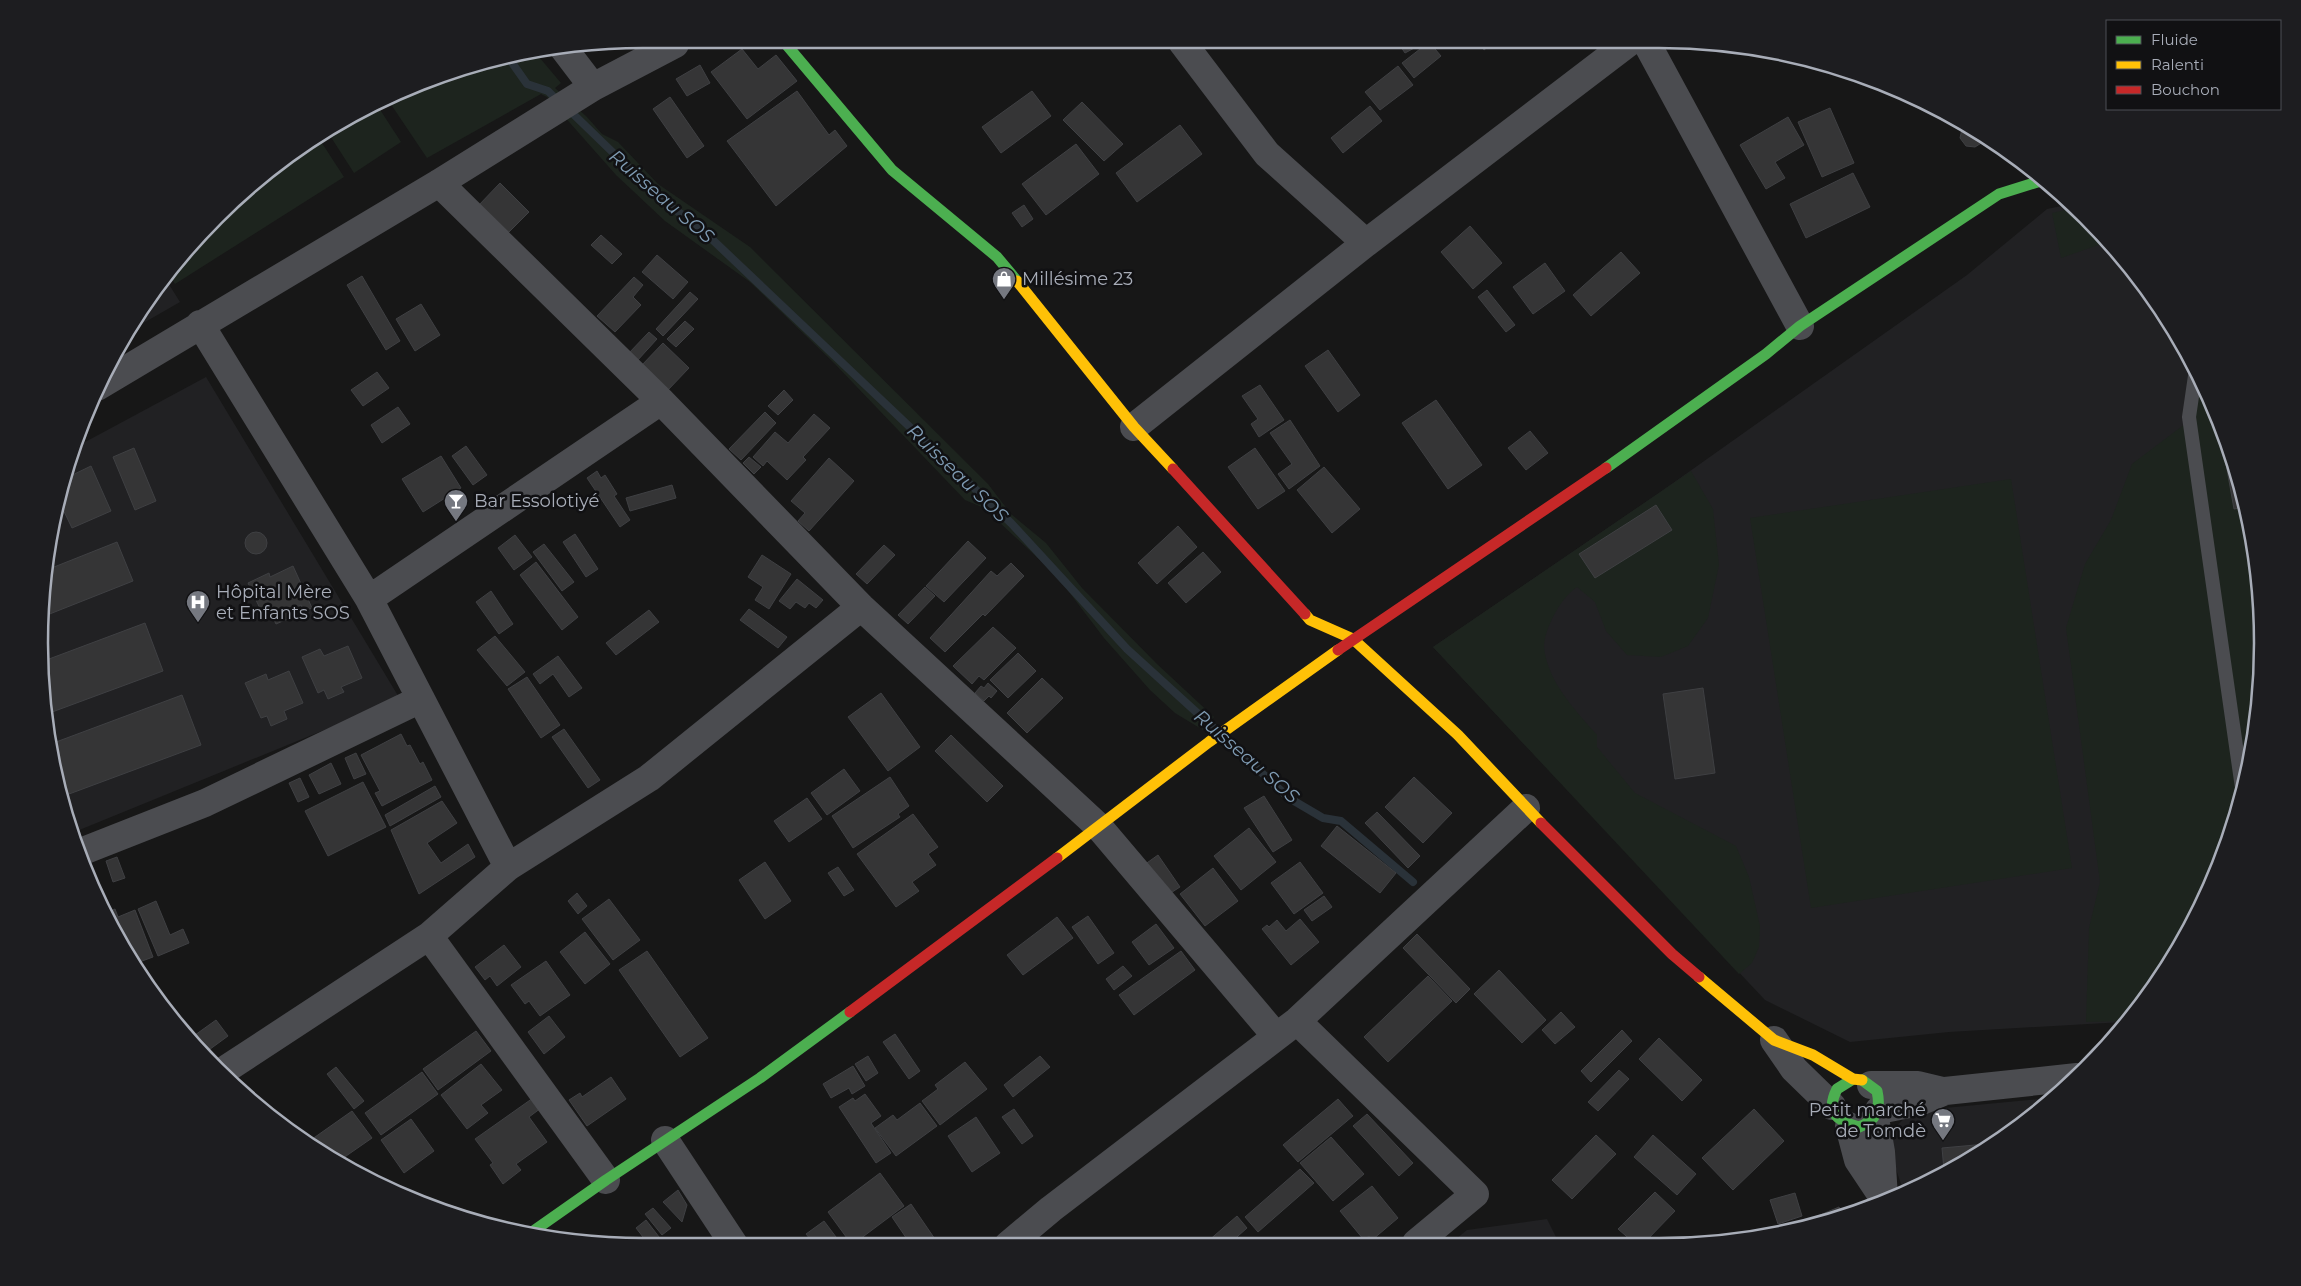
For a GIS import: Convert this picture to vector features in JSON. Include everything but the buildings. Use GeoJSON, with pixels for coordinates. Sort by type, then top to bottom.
{"type":"FeatureCollection","features":[{"type":"Feature","properties":{"kind":"street"},"geometry":{"type":"LineString","coordinates":[[110,378],[439,183],[573,100],[668,48]]}},
{"type":"Feature","properties":{"kind":"street"},"geometry":{"type":"LineString","coordinates":[[789,48],[892,170],[997,257],[1134,427],[1310,620],[1353,639],[1458,735],[1526,808],[1672,954],[1774,1040],[1794,1069],[1860,1104],[1919,1102],[1945,1091],[2064,1078]]}},
{"type":"Feature","properties":{"kind":"street"},"geometry":{"type":"LineString","coordinates":[[1187,48],[1267,154],[1366,243]]}},
{"type":"Feature","properties":{"kind":"street"},"geometry":{"type":"LineString","coordinates":[[1134,427],[1366,243],[1622,48]]}},
{"type":"Feature","properties":{"kind":"street"},"geometry":{"type":"LineString","coordinates":[[1649,48],[1800,326]]}},
{"type":"Feature","properties":{"kind":"street"},"geometry":{"type":"LineString","coordinates":[[563,53],[573,100]]}},
{"type":"Feature","properties":{"kind":"street"},"geometry":{"type":"LineString","coordinates":[[439,183],[661,401],[861,607],[1099,827],[1287,1028],[1475,1194],[1422,1238]]}},
{"type":"Feature","properties":{"kind":"street"},"geometry":{"type":"LineString","coordinates":[[537,1229],[665,1140],[760,1078],[1099,827],[1209,742],[1353,639],[1628,454],[1766,354],[1800,326],[1999,194],[2036,183]]}},
{"type":"Feature","properties":{"kind":"street"},"geometry":{"type":"LineString","coordinates":[[200,324],[370,599],[508,868]]}},
{"type":"Feature","properties":{"kind":"street"},"geometry":{"type":"LineString","coordinates":[[370,599],[661,401]]}},
{"type":"Feature","properties":{"kind":"street"},"geometry":{"type":"LineString","coordinates":[[227,1069],[429,936],[508,868],[649,778],[861,607]]}},
{"type":"Feature","properties":{"kind":"street"},"geometry":{"type":"LineString","coordinates":[[85,850],[205,803],[420,699]]}},
{"type":"Feature","properties":{"kind":"street"},"geometry":{"type":"LineString","coordinates":[[1016,1238],[1051,1209],[1287,1028],[1526,808]]}},
{"type":"Feature","properties":{"kind":"street"},"geometry":{"type":"LineString","coordinates":[[429,936],[606,1180]]}},
{"type":"Feature","properties":{"kind":"street"},"geometry":{"type":"LineString","coordinates":[[1860,1104],[1858,1160],[1881,1195]]}},
{"type":"Feature","properties":{"kind":"street"},"geometry":{"type":"LineString","coordinates":[[665,1140],[730,1238]]}},
{"type":"Feature","properties":{"kind":"lane"},"geometry":{"type":"LineString","coordinates":[[2194,384],[2189,417],[2239,770]]}},
{"type":"Feature","properties":{"kind":"shaded area"},"geometry":{"type":"Polygon","coordinates":[[[539,57],[561,83],[555,88],[587,117],[602,134],[618,142],[658,184],[750,247],[988,484],[1011,514],[1046,543],[1082,588],[1157,664],[1214,717],[1203,730],[1175,713],[1150,690],[1104,638],[1056,575],[984,508],[965,500],[834,363],[750,282],[665,221],[616,175],[547,97],[541,94],[427,158],[391,104],[452,79],[489,68],[539,57]]]}},
{"type":"Feature","properties":{"kind":"shaded area"},"geometry":{"type":"Polygon","coordinates":[[[380,109],[401,142],[354,173],[330,136],[380,109]]]}},
{"type":"Feature","properties":{"kind":"shaded area"},"geometry":{"type":"Polygon","coordinates":[[[321,142],[344,177],[175,284],[172,279],[195,250],[222,222],[250,195],[321,142]]]}},
{"type":"Feature","properties":{"kind":"shaded area"},"geometry":{"type":"Polygon","coordinates":[[[2062,206],[2106,250],[2130,280],[2174,345],[2192,380],[2216,437],[2244,542],[2252,604],[2254,643],[2252,682],[2242,759],[2222,834],[2192,906],[2174,941],[2153,974],[2117,1022],[1949,1032],[1850,1042],[1765,1000],[1433,647],[1659,493],[1967,275],[2047,209],[2062,206]]]}},
{"type":"Feature","properties":{"kind":"shaded area"},"geometry":{"type":"Polygon","coordinates":[[[2066,210],[2100,244],[2061,258],[2052,213],[2066,210]]]}},
{"type":"Feature","properties":{"kind":"shaded area"},"geometry":{"type":"Polygon","coordinates":[[[168,284],[180,302],[140,325],[168,284]]]}},
{"type":"Feature","properties":{"kind":"shaded area","name":"Hôpital Mère et Enfants SOS"},"geometry":{"type":"Polygon","coordinates":[[[206,377],[400,699],[78,831],[59,759],[49,682],[48,643],[49,604],[59,527],[68,489],[82,444],[206,377]]]}},
{"type":"Feature","properties":{"kind":"shaded area"},"geometry":{"type":"Polygon","coordinates":[[[2196,389],[2222,452],[2242,527],[2248,565],[2254,643],[2248,721],[2242,759],[2222,834],[2208,871],[2174,941],[2153,974],[2118,1021],[2086,1022],[2089,928],[2100,882],[2066,628],[2085,564],[2111,520],[2132,464],[2185,424],[2196,389]]]}},
{"type":"Feature","properties":{"kind":"shaded area"},"geometry":{"type":"Polygon","coordinates":[[[1691,471],[1713,509],[1719,565],[1708,618],[1688,646],[1661,657],[1627,655],[1606,631],[1595,602],[1577,587],[1566,597],[1551,620],[1544,647],[1550,672],[1556,683],[1571,705],[1597,735],[1597,747],[1635,793],[1736,846],[1749,877],[1760,926],[1759,947],[1752,963],[1739,974],[1433,647],[1691,471]]]}},
{"type":"Feature","properties":{"kind":"shaded area"},"geometry":{"type":"Polygon","coordinates":[[[2011,479],[2072,868],[1811,908],[1750,518],[2011,479]]]}},
{"type":"Feature","properties":{"kind":"shaded area","name":"Petit marché de Tomdè"},"geometry":{"type":"Polygon","coordinates":[[[2041,1099],[1989,1138],[1956,1159],[1902,1186],[1885,1136],[1913,1111],[2041,1099]]]}},
{"type":"Feature","properties":{"kind":"shaded area"},"geometry":{"type":"Polygon","coordinates":[[[1547,1219],[1556,1238],[1457,1238],[1467,1230],[1547,1219]]]}},
{"type":"Feature","properties":{"kind":"waterway","name":"Ruisseau SOS"},"geometry":{"type":"LineString","coordinates":[[512,63],[527,84],[548,91],[559,102]]}},
{"type":"Feature","properties":{"kind":"waterway","name":"Ruisseau SOS"},"geometry":{"type":"LineString","coordinates":[[568,109],[663,201],[698,226],[1011,523],[1127,649],[1216,730]]}},
{"type":"Feature","properties":{"kind":"waterway","name":"Ruisseau SOS"},"geometry":{"type":"LineString","coordinates":[[1224,738],[1289,798],[1323,818],[1341,821],[1413,882]]}},
{"type":"Feature","properties":{"kind":"traffic: fast"},"geometry":{"type":"LineString","coordinates":[[789,48],[892,170],[997,257],[1017,281]]}},
{"type":"Feature","properties":{"kind":"traffic: fast"},"geometry":{"type":"LineString","coordinates":[[1606,468],[1766,354],[1800,326],[1999,194],[2036,183]]}},
{"type":"Feature","properties":{"kind":"traffic: fast"},"geometry":{"type":"LineString","coordinates":[[537,1229],[606,1180],[760,1078],[850,1012]]}},
{"type":"Feature","properties":{"kind":"traffic: fast"},"geometry":{"type":"LineString","coordinates":[[1853,1079],[1837,1089],[1832,1104],[1835,1115],[1839,1119],[1859,1127],[1870,1121],[1878,1108],[1877,1091],[1862,1080]]}},
{"type":"Feature","properties":{"kind":"traffic: slow"},"geometry":{"type":"LineString","coordinates":[[1017,281],[1134,427],[1173,469]]}},
{"type":"Feature","properties":{"kind":"traffic: slow"},"geometry":{"type":"LineString","coordinates":[[1305,614],[1310,620],[1353,639],[1458,735],[1541,823]]}},
{"type":"Feature","properties":{"kind":"traffic: slow"},"geometry":{"type":"LineString","coordinates":[[1057,858],[1209,742],[1338,650]]}},
{"type":"Feature","properties":{"kind":"traffic: slow"},"geometry":{"type":"LineString","coordinates":[[1699,977],[1774,1040],[1813,1055],[1853,1079],[1862,1080]]}},
{"type":"Feature","properties":{"kind":"traffic: jam"},"geometry":{"type":"LineString","coordinates":[[1338,650],[1606,468]]}},
{"type":"Feature","properties":{"kind":"traffic: jam"},"geometry":{"type":"LineString","coordinates":[[1173,469],[1305,614]]}},
{"type":"Feature","properties":{"kind":"traffic: jam"},"geometry":{"type":"LineString","coordinates":[[1541,823],[1672,954],[1699,977]]}},
{"type":"Feature","properties":{"kind":"traffic: jam"},"geometry":{"type":"LineString","coordinates":[[850,1012],[1057,858]]}},
{"type":"Feature","properties":{"kind":"place","name":"Millésime 23"},"geometry":{"type":"Point","coordinates":[1004,300]}},
{"type":"Feature","properties":{"kind":"place","name":"Bar Essolotiyé"},"geometry":{"type":"Point","coordinates":[456,522]}},
{"type":"Feature","properties":{"kind":"place","name":"Hôpital Mère et Enfants SOS"},"geometry":{"type":"Point","coordinates":[198,623]}},
{"type":"Feature","properties":{"kind":"place","name":"Petit marché de Tomdè"},"geometry":{"type":"Point","coordinates":[1943,1141]}}]}
